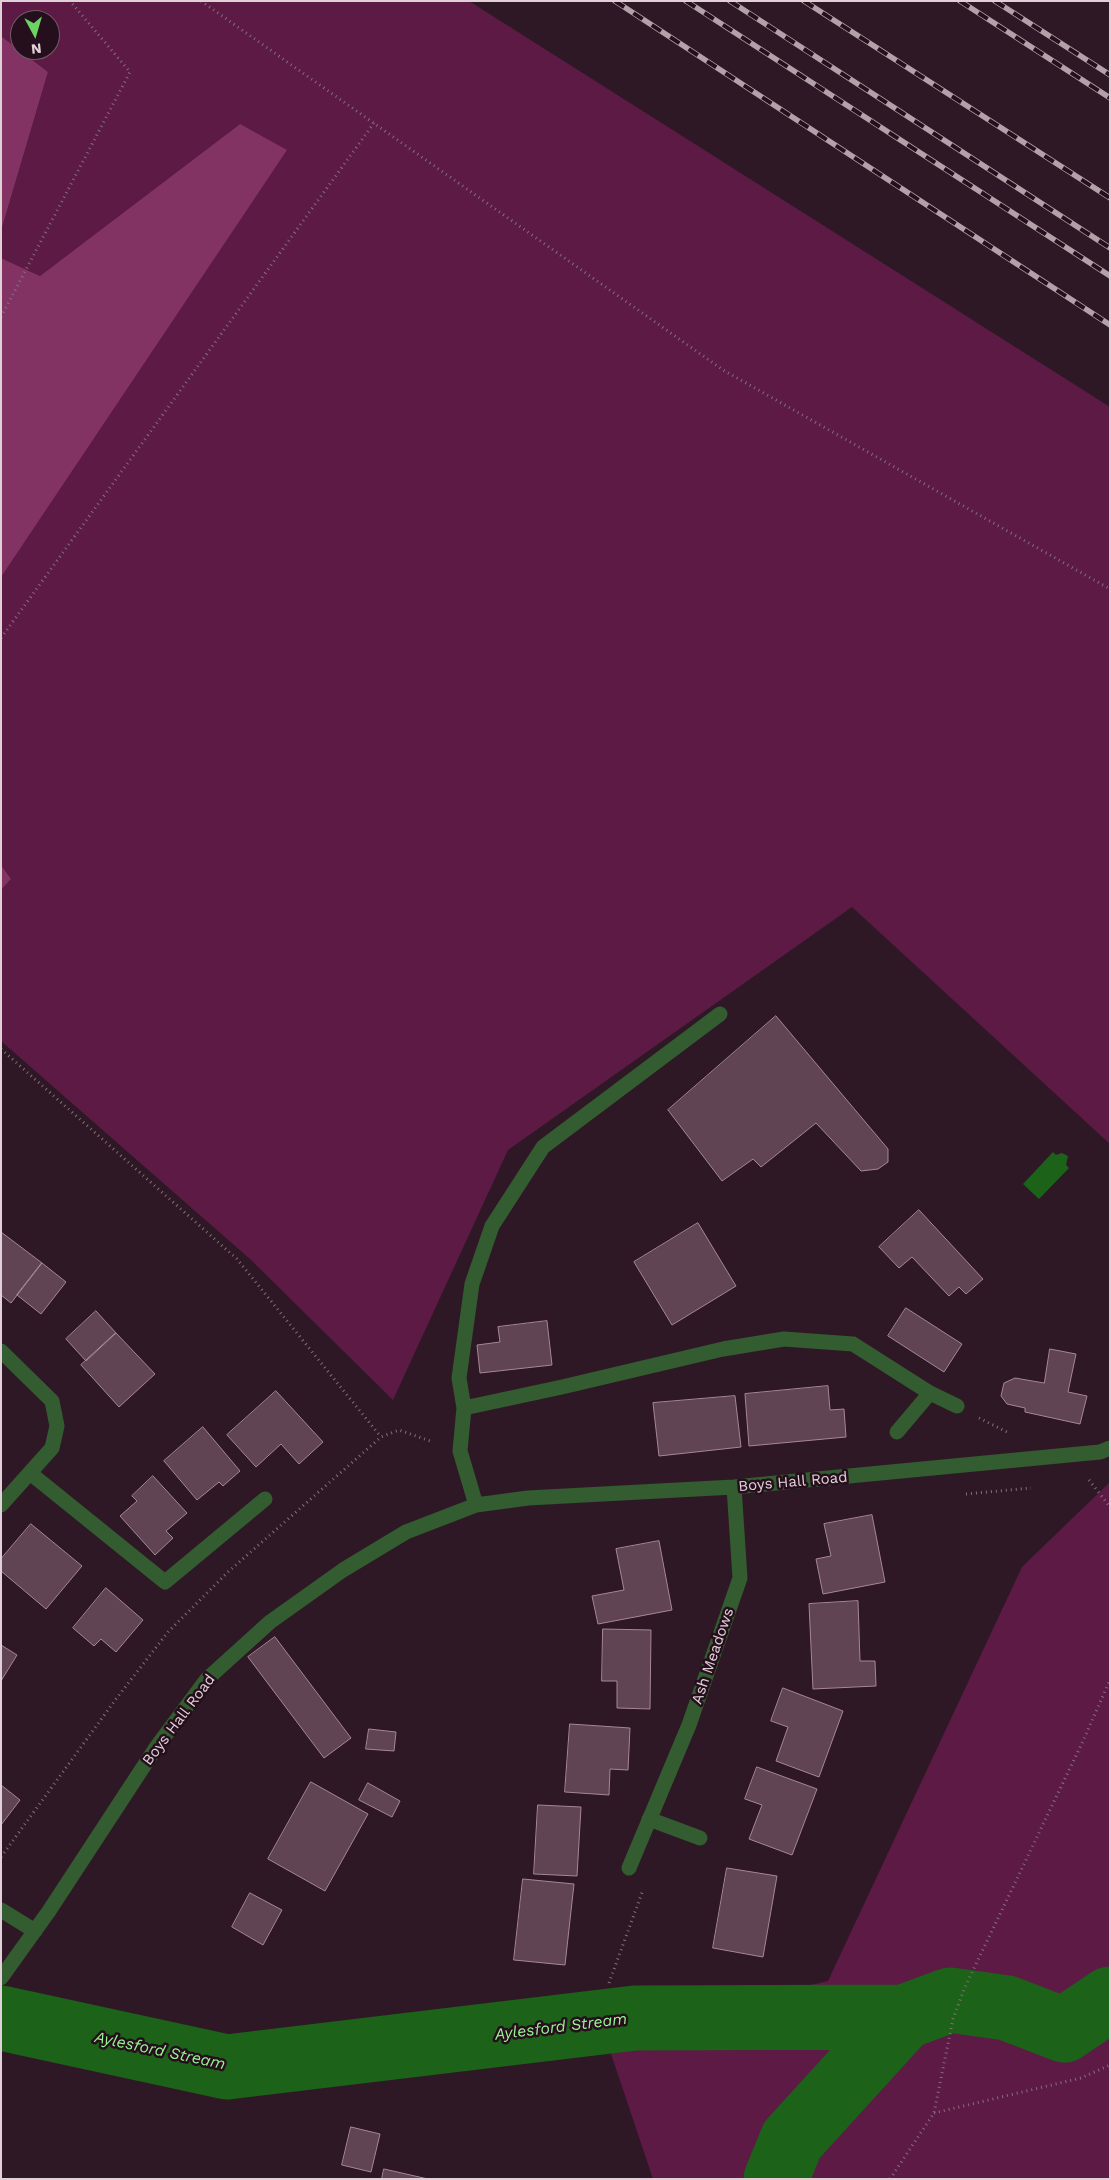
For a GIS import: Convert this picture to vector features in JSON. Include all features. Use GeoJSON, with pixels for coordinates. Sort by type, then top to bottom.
{"type":"FeatureCollection","features":[{"type":"Feature","properties":{"kind":"street"},"geometry":{"type":"LineString","coordinates":[[476,1505],[460,1451],[464,1408],[459,1378],[472,1284],[492,1226],[543,1147],[720,1014]]}},
{"type":"Feature","properties":{"kind":"street"},"geometry":{"type":"LineString","coordinates":[[464,1408],[562,1388],[723,1349],[784,1339],[853,1344],[930,1393],[957,1406]]}},
{"type":"Feature","properties":{"kind":"street"},"geometry":{"type":"LineString","coordinates":[[1,1351],[29,1376],[52,1402],[58,1426],[52,1448],[1,1505]]}},
{"type":"Feature","properties":{"kind":"street"},"geometry":{"type":"LineString","coordinates":[[897,1432],[930,1393]]}},
{"type":"Feature","properties":{"kind":"street","name":"Boys Hall Road"},"geometry":{"type":"LineString","coordinates":[[1,1978],[155,1749],[206,1679],[270,1622],[343,1570],[406,1532],[476,1505],[528,1498],[734,1487],[1100,1452],[1110,1448]]}},
{"type":"Feature","properties":{"kind":"street"},"geometry":{"type":"LineString","coordinates":[[30,1473],[165,1582],[265,1499]]}},
{"type":"Feature","properties":{"kind":"street","name":"Ash Meadows"},"geometry":{"type":"LineString","coordinates":[[629,1868],[689,1725],[740,1578],[734,1487]]}},
{"type":"Feature","properties":{"kind":"street"},"geometry":{"type":"LineString","coordinates":[[649,1818],[700,1838]]}},
{"type":"Feature","properties":{"kind":"street"},"geometry":{"type":"LineString","coordinates":[[1,1910],[34,1931]]}},
{"type":"Feature","properties":{"kind":"path"},"geometry":{"type":"LineString","coordinates":[[1,317],[130,72],[70,1]]}},
{"type":"Feature","properties":{"kind":"path"},"geometry":{"type":"LineString","coordinates":[[201,1],[723,370],[1110,589]]}},
{"type":"Feature","properties":{"kind":"path"},"geometry":{"type":"LineString","coordinates":[[1,638],[374,124]]}},
{"type":"Feature","properties":{"kind":"path"},"geometry":{"type":"LineString","coordinates":[[1,1049],[237,1259],[381,1437]]}},
{"type":"Feature","properties":{"kind":"path"},"geometry":{"type":"LineString","coordinates":[[957,1406],[1018,1438],[1002,1462]]}},
{"type":"Feature","properties":{"kind":"path"},"geometry":{"type":"LineString","coordinates":[[1,1857],[110,1707],[168,1632],[228,1572],[381,1437],[399,1430],[460,1451]]}},
{"type":"Feature","properties":{"kind":"path"},"geometry":{"type":"LineString","coordinates":[[1089,1480],[1110,1507]]}},
{"type":"Feature","properties":{"kind":"path"},"geometry":{"type":"LineString","coordinates":[[890,2179],[934,2113],[952,2019],[965,1987],[1083,1741],[1110,1680]]}},
{"type":"Feature","properties":{"kind":"path"},"geometry":{"type":"LineString","coordinates":[[609,1983],[646,1882],[629,1868]]}},
{"type":"Feature","properties":{"kind":"path"},"geometry":{"type":"LineString","coordinates":[[934,2113],[1081,2078],[1110,2065]]}},
{"type":"Feature","properties":{"kind":"shaded area"},"geometry":{"type":"Polygon","coordinates":[[[1,1],[469,1],[1110,407],[1110,1144],[852,907],[508,1150],[393,1400],[250,1259],[1,1041],[1,890],[11,879],[1,865],[1,571],[240,124],[40,276],[1,258],[1,231],[48,72],[32,60],[60,60],[60,10],[10,10],[10,43],[1,36],[1,1]]]}},
{"type":"Feature","properties":{"kind":"shaded area"},"geometry":{"type":"Polygon","coordinates":[[[1,36],[10,43],[10,60],[32,60],[48,72],[1,231],[1,36]]]}},
{"type":"Feature","properties":{"kind":"shaded area"},"geometry":{"type":"Polygon","coordinates":[[[240,124],[287,150],[1,577],[1,258],[40,276],[240,124]]]}},
{"type":"Feature","properties":{"kind":"shaded area"},"geometry":{"type":"Polygon","coordinates":[[[1,865],[11,879],[1,890],[1,865]]]}},
{"type":"Feature","properties":{"kind":"shaded area"},"geometry":{"type":"Polygon","coordinates":[[[1053,1152],[1056,1155],[1062,1153],[1068,1156],[1066,1165],[1069,1168],[1039,1199],[1023,1184],[1053,1152]]]}},
{"type":"Feature","properties":{"kind":"shaded area"},"geometry":{"type":"Polygon","coordinates":[[[1110,1482],[1110,2179],[653,2179],[604,2033],[828,1981],[1022,1567],[1110,1482]]]}},
{"type":"Feature","properties":{"kind":"building"},"geometry":{"type":"Polygon","coordinates":[[[776,1016],[888,1149],[888,1162],[878,1169],[861,1171],[816,1123],[761,1167],[753,1159],[722,1181],[668,1110],[776,1016]]]}},
{"type":"Feature","properties":{"kind":"building"},"geometry":{"type":"Polygon","coordinates":[[[919,1210],[983,1279],[966,1294],[959,1287],[949,1296],[912,1257],[899,1268],[879,1247],[919,1210]]]}},
{"type":"Feature","properties":{"kind":"building"},"geometry":{"type":"Polygon","coordinates":[[[698,1223],[736,1286],[672,1325],[634,1262],[698,1223]]]}},
{"type":"Feature","properties":{"kind":"building"},"geometry":{"type":"Polygon","coordinates":[[[1,1232],[42,1263],[11,1303],[1,1295],[1,1232]]]}},
{"type":"Feature","properties":{"kind":"building"},"geometry":{"type":"Polygon","coordinates":[[[42,1263],[66,1282],[41,1314],[17,1295],[42,1263]]]}},
{"type":"Feature","properties":{"kind":"building"},"geometry":{"type":"Polygon","coordinates":[[[906,1308],[962,1344],[944,1372],[888,1336],[906,1308]]]}},
{"type":"Feature","properties":{"kind":"building"},"geometry":{"type":"Polygon","coordinates":[[[96,1311],[116,1333],[86,1361],[66,1339],[96,1311]]]}},
{"type":"Feature","properties":{"kind":"building"},"geometry":{"type":"Polygon","coordinates":[[[547,1321],[552,1365],[480,1373],[477,1345],[500,1342],[498,1327],[547,1321]]]}},
{"type":"Feature","properties":{"kind":"building"},"geometry":{"type":"Polygon","coordinates":[[[116,1333],[155,1374],[119,1407],[81,1365],[116,1333]]]}},
{"type":"Feature","properties":{"kind":"building"},"geometry":{"type":"Polygon","coordinates":[[[1050,1349],[1076,1354],[1068,1392],[1087,1396],[1080,1424],[1025,1412],[1025,1408],[1007,1404],[1001,1396],[1004,1383],[1015,1378],[1044,1383],[1050,1349]]]}},
{"type":"Feature","properties":{"kind":"building"},"geometry":{"type":"Polygon","coordinates":[[[828,1386],[830,1410],[844,1409],[846,1437],[749,1446],[745,1394],[828,1386]]]}},
{"type":"Feature","properties":{"kind":"building"},"geometry":{"type":"Polygon","coordinates":[[[276,1391],[323,1442],[299,1464],[281,1444],[256,1467],[227,1435],[276,1391]]]}},
{"type":"Feature","properties":{"kind":"building"},"geometry":{"type":"Polygon","coordinates":[[[735,1396],[741,1447],[659,1456],[653,1403],[735,1396]]]}},
{"type":"Feature","properties":{"kind":"building"},"geometry":{"type":"Polygon","coordinates":[[[203,1427],[240,1471],[223,1486],[219,1482],[197,1500],[164,1461],[203,1427]]]}},
{"type":"Feature","properties":{"kind":"building"},"geometry":{"type":"Polygon","coordinates":[[[153,1476],[187,1513],[166,1531],[173,1538],[155,1555],[120,1516],[137,1501],[132,1496],[153,1476]]]}},
{"type":"Feature","properties":{"kind":"building"},"geometry":{"type":"Polygon","coordinates":[[[872,1515],[885,1582],[823,1594],[816,1559],[831,1556],[824,1524],[872,1515]]]}},
{"type":"Feature","properties":{"kind":"building"},"geometry":{"type":"Polygon","coordinates":[[[31,1524],[82,1566],[46,1609],[1,1571],[1,1559],[31,1524]]]}},
{"type":"Feature","properties":{"kind":"building"},"geometry":{"type":"Polygon","coordinates":[[[659,1541],[672,1610],[598,1624],[592,1596],[624,1590],[616,1549],[659,1541]]]}},
{"type":"Feature","properties":{"kind":"building"},"geometry":{"type":"Polygon","coordinates":[[[106,1588],[143,1620],[116,1652],[101,1639],[94,1646],[73,1628],[106,1588]]]}},
{"type":"Feature","properties":{"kind":"building"},"geometry":{"type":"Polygon","coordinates":[[[858,1601],[860,1661],[875,1661],[876,1686],[813,1689],[809,1604],[858,1601]]]}},
{"type":"Feature","properties":{"kind":"building"},"geometry":{"type":"Polygon","coordinates":[[[603,1629],[651,1630],[650,1709],[617,1708],[617,1681],[602,1681],[603,1629]]]}},
{"type":"Feature","properties":{"kind":"building"},"geometry":{"type":"Polygon","coordinates":[[[275,1637],[351,1738],[324,1758],[248,1657],[275,1637]]]}},
{"type":"Feature","properties":{"kind":"building"},"geometry":{"type":"Polygon","coordinates":[[[1,1645],[17,1655],[1,1681],[1,1645]]]}},
{"type":"Feature","properties":{"kind":"building"},"geometry":{"type":"Polygon","coordinates":[[[783,1688],[843,1711],[819,1777],[776,1761],[788,1727],[771,1721],[783,1688]]]}},
{"type":"Feature","properties":{"kind":"building"},"geometry":{"type":"Polygon","coordinates":[[[570,1724],[630,1728],[628,1770],[610,1769],[609,1795],[565,1792],[570,1724]]]}},
{"type":"Feature","properties":{"kind":"building"},"geometry":{"type":"Polygon","coordinates":[[[369,1729],[396,1732],[394,1751],[366,1749],[369,1729]]]}},
{"type":"Feature","properties":{"kind":"building"},"geometry":{"type":"Polygon","coordinates":[[[757,1767],[817,1789],[792,1855],[749,1839],[762,1805],[745,1799],[757,1767]]]}},
{"type":"Feature","properties":{"kind":"building"},"geometry":{"type":"Polygon","coordinates":[[[311,1782],[368,1814],[325,1891],[268,1859],[311,1782]]]}},
{"type":"Feature","properties":{"kind":"building"},"geometry":{"type":"Polygon","coordinates":[[[368,1783],[400,1801],[392,1817],[359,1800],[368,1783]]]}},
{"type":"Feature","properties":{"kind":"building"},"geometry":{"type":"Polygon","coordinates":[[[1,1785],[20,1800],[1,1825],[1,1785]]]}},
{"type":"Feature","properties":{"kind":"building"},"geometry":{"type":"Polygon","coordinates":[[[538,1805],[581,1807],[577,1876],[534,1874],[538,1805]]]}},
{"type":"Feature","properties":{"kind":"building"},"geometry":{"type":"Polygon","coordinates":[[[727,1868],[777,1876],[763,1957],[713,1948],[727,1868]]]}},
{"type":"Feature","properties":{"kind":"building"},"geometry":{"type":"Polygon","coordinates":[[[523,1879],[574,1884],[565,1965],[514,1960],[523,1879]]]}},
{"type":"Feature","properties":{"kind":"building"},"geometry":{"type":"Polygon","coordinates":[[[250,1893],[282,1910],[263,1945],[232,1927],[250,1893]]]}},
{"type":"Feature","properties":{"kind":"building"},"geometry":{"type":"Polygon","coordinates":[[[351,2127],[380,2134],[371,2172],[342,2165],[351,2127]]]}},
{"type":"Feature","properties":{"kind":"building"},"geometry":{"type":"Polygon","coordinates":[[[384,2169],[428,2179],[382,2179],[384,2169]]]}},
{"type":"Feature","properties":{"kind":"waterway","name":"Aylesford Stream"},"geometry":{"type":"LineString","coordinates":[[1,2018],[227,2067],[635,2018],[904,2017],[950,2000],[1007,2008],[1064,2030],[1110,1999]]}},
{"type":"Feature","properties":{"kind":"waterway"},"geometry":{"type":"LineString","coordinates":[[776,2179],[792,2140],[904,2017]]}},
{"type":"Feature","properties":{"kind":"railway"},"geometry":{"type":"LineString","coordinates":[[615,1],[1110,325]]}},
{"type":"Feature","properties":{"kind":"railway"},"geometry":{"type":"LineString","coordinates":[[686,1],[1110,276]]}},
{"type":"Feature","properties":{"kind":"railway"},"geometry":{"type":"LineString","coordinates":[[730,1],[1110,248]]}},
{"type":"Feature","properties":{"kind":"railway"},"geometry":{"type":"LineString","coordinates":[[804,1],[1110,198]]}},
{"type":"Feature","properties":{"kind":"railway"},"geometry":{"type":"LineString","coordinates":[[960,1],[1110,98]]}},
{"type":"Feature","properties":{"kind":"railway"},"geometry":{"type":"LineString","coordinates":[[995,1],[1110,75]]}}]}
